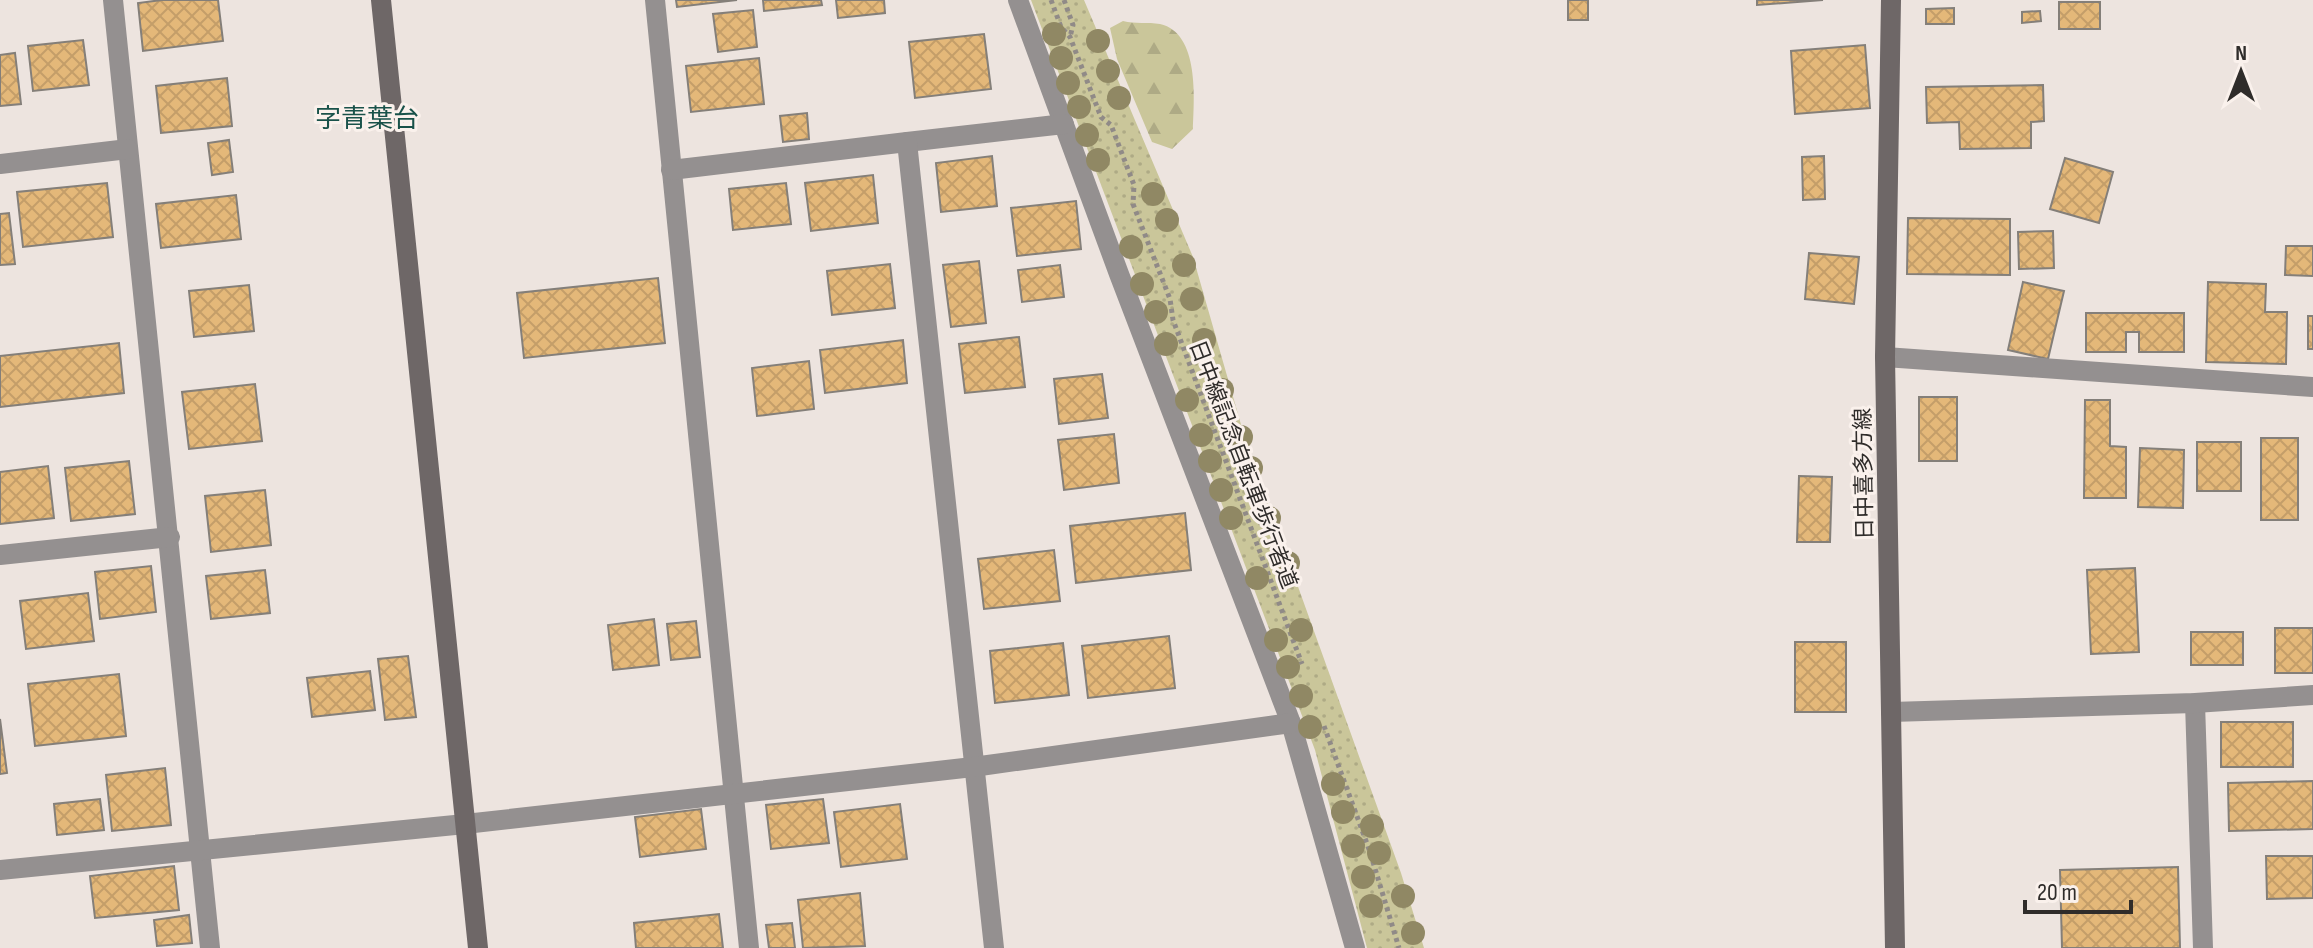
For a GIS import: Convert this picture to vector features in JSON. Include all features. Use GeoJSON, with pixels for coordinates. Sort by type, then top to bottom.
{"type":"FeatureCollection","features":[{"type":"Feature","properties":{"kind":"street"},"geometry":{"type":"LineString","coordinates":[[113,0],[210,948]]}},
{"type":"Feature","properties":{"kind":"street"},"geometry":{"type":"LineString","coordinates":[[381,0],[478,948]]}},
{"type":"Feature","properties":{"kind":"street"},"geometry":{"type":"LineString","coordinates":[[655,0],[731,792],[749,948]]}},
{"type":"Feature","properties":{"kind":"street"},"geometry":{"type":"LineString","coordinates":[[1018,0],[1291,723],[1355,948]]}},
{"type":"Feature","properties":{"kind":"street","name":"日中喜多方線"},"geometry":{"type":"LineString","coordinates":[[1891,0],[1885,357],[1895,948]]}},
{"type":"Feature","properties":{"kind":"street"},"geometry":{"type":"LineString","coordinates":[[671,170],[1064,124]]}},
{"type":"Feature","properties":{"kind":"street"},"geometry":{"type":"LineString","coordinates":[[907,142],[994,948]]}},
{"type":"Feature","properties":{"kind":"street"},"geometry":{"type":"LineString","coordinates":[[0,164],[128,149]]}},
{"type":"Feature","properties":{"kind":"street"},"geometry":{"type":"LineString","coordinates":[[1885,357],[2313,387]]}},
{"type":"Feature","properties":{"kind":"street"},"geometry":{"type":"LineString","coordinates":[[0,555],[170,537]]}},
{"type":"Feature","properties":{"kind":"street"},"geometry":{"type":"LineString","coordinates":[[1891,712],[2195,703],[2313,695]]}},
{"type":"Feature","properties":{"kind":"street"},"geometry":{"type":"LineString","coordinates":[[2195,703],[2203,948]]}},
{"type":"Feature","properties":{"kind":"street"},"geometry":{"type":"LineString","coordinates":[[0,870],[465,824],[973,767],[1291,723]]}},
{"type":"Feature","properties":{"kind":"path","name":"日中線記念自転車歩行者道"},"geometry":{"type":"LineString","coordinates":[[1051,0],[1061,27],[1070,37],[1101,117],[1111,125],[1134,185],[1133,204],[1170,299],[1173,320],[1303,668]]}},
{"type":"Feature","properties":{"kind":"path"},"geometry":{"type":"LineString","coordinates":[[1064,0],[1073,25],[1070,37]]}},
{"type":"Feature","properties":{"kind":"path"},"geometry":{"type":"LineString","coordinates":[[1322,720],[1370,852],[1399,948]]}},
{"type":"Feature","properties":{"kind":"green space"},"geometry":{"type":"Polygon","coordinates":[[[1031,0],[1084,0],[1193,257],[1246,442],[1401,873],[1424,948],[1367,948],[1315,750],[1031,0]]]}},
{"type":"Feature","properties":{"kind":"green space"},"geometry":{"type":"Polygon","coordinates":[[[1123,21],[1160,24],[1173,30],[1188,54],[1194,85],[1193,129],[1172,149],[1152,142],[1117,59],[1110,28],[1123,21]]]}},
{"type":"Feature","properties":{"kind":"building"},"geometry":{"type":"Polygon","coordinates":[[[218,0],[223,41],[143,51],[138,3],[218,0]]]}},
{"type":"Feature","properties":{"kind":"building"},"geometry":{"type":"Polygon","coordinates":[[[676,0],[737,0],[677,7],[676,0]]]}},
{"type":"Feature","properties":{"kind":"building"},"geometry":{"type":"Polygon","coordinates":[[[763,0],[821,0],[822,5],[764,11],[763,0]]]}},
{"type":"Feature","properties":{"kind":"building"},"geometry":{"type":"Polygon","coordinates":[[[836,0],[884,0],[885,13],[838,18],[836,0]]]}},
{"type":"Feature","properties":{"kind":"building"},"geometry":{"type":"Polygon","coordinates":[[[1568,0],[1588,0],[1588,20],[1568,20],[1568,0]]]}},
{"type":"Feature","properties":{"kind":"building"},"geometry":{"type":"Polygon","coordinates":[[[1757,0],[1823,0],[1757,5],[1757,0]]]}},
{"type":"Feature","properties":{"kind":"building"},"geometry":{"type":"Polygon","coordinates":[[[2059,2],[2100,2],[2100,29],[2059,29],[2059,2]]]}},
{"type":"Feature","properties":{"kind":"building"},"geometry":{"type":"Polygon","coordinates":[[[1954,8],[1954,24],[1926,24],[1926,9],[1954,8]]]}},
{"type":"Feature","properties":{"kind":"building"},"geometry":{"type":"Polygon","coordinates":[[[753,10],[757,47],[718,52],[713,14],[753,10]]]}},
{"type":"Feature","properties":{"kind":"building"},"geometry":{"type":"Polygon","coordinates":[[[2040,11],[2041,21],[2022,23],[2022,12],[2040,11]]]}},
{"type":"Feature","properties":{"kind":"building"},"geometry":{"type":"Polygon","coordinates":[[[984,34],[991,89],[915,98],[909,42],[984,34]]]}},
{"type":"Feature","properties":{"kind":"building"},"geometry":{"type":"Polygon","coordinates":[[[83,40],[89,85],[33,91],[28,46],[83,40]]]}},
{"type":"Feature","properties":{"kind":"building"},"geometry":{"type":"Polygon","coordinates":[[[1865,45],[1870,108],[1795,114],[1791,51],[1865,45]]]}},
{"type":"Feature","properties":{"kind":"building"},"geometry":{"type":"Polygon","coordinates":[[[15,53],[21,104],[0,106],[0,55],[15,53]]]}},
{"type":"Feature","properties":{"kind":"building"},"geometry":{"type":"Polygon","coordinates":[[[759,58],[764,104],[691,112],[686,66],[759,58]]]}},
{"type":"Feature","properties":{"kind":"building"},"geometry":{"type":"Polygon","coordinates":[[[227,78],[232,126],[161,133],[156,86],[227,78]]]}},
{"type":"Feature","properties":{"kind":"building"},"geometry":{"type":"Polygon","coordinates":[[[2043,85],[2044,121],[2031,122],[2031,148],[1960,149],[1959,122],[1927,123],[1926,87],[2043,85]]]}},
{"type":"Feature","properties":{"kind":"building"},"geometry":{"type":"Polygon","coordinates":[[[807,113],[809,139],[783,142],[780,116],[807,113]]]}},
{"type":"Feature","properties":{"kind":"building"},"geometry":{"type":"Polygon","coordinates":[[[229,140],[233,172],[212,175],[208,143],[229,140]]]}},
{"type":"Feature","properties":{"kind":"building"},"geometry":{"type":"Polygon","coordinates":[[[992,156],[997,206],[941,212],[936,163],[992,156]]]}},
{"type":"Feature","properties":{"kind":"building"},"geometry":{"type":"Polygon","coordinates":[[[1824,156],[1825,199],[1803,200],[1802,157],[1824,156]]]}},
{"type":"Feature","properties":{"kind":"building"},"geometry":{"type":"Polygon","coordinates":[[[2065,158],[2113,172],[2099,223],[2050,209],[2065,158]]]}},
{"type":"Feature","properties":{"kind":"building"},"geometry":{"type":"Polygon","coordinates":[[[873,175],[878,223],[811,231],[805,183],[873,175]]]}},
{"type":"Feature","properties":{"kind":"building"},"geometry":{"type":"Polygon","coordinates":[[[107,183],[113,237],[23,247],[17,192],[107,183]]]}},
{"type":"Feature","properties":{"kind":"building"},"geometry":{"type":"Polygon","coordinates":[[[786,183],[791,224],[733,230],[729,189],[786,183]]]}},
{"type":"Feature","properties":{"kind":"building"},"geometry":{"type":"Polygon","coordinates":[[[236,195],[241,239],[161,248],[156,204],[236,195]]]}},
{"type":"Feature","properties":{"kind":"building"},"geometry":{"type":"Polygon","coordinates":[[[1076,201],[1081,249],[1017,256],[1011,208],[1076,201]]]}},
{"type":"Feature","properties":{"kind":"building"},"geometry":{"type":"Polygon","coordinates":[[[9,213],[15,264],[0,265],[0,214],[9,213]]]}},
{"type":"Feature","properties":{"kind":"building"},"geometry":{"type":"Polygon","coordinates":[[[1908,218],[2010,219],[2010,275],[1907,274],[1908,218]]]}},
{"type":"Feature","properties":{"kind":"building"},"geometry":{"type":"Polygon","coordinates":[[[2053,231],[2054,268],[2019,269],[2018,232],[2053,231]]]}},
{"type":"Feature","properties":{"kind":"building"},"geometry":{"type":"Polygon","coordinates":[[[2286,246],[2313,246],[2313,276],[2285,275],[2286,246]]]}},
{"type":"Feature","properties":{"kind":"building"},"geometry":{"type":"Polygon","coordinates":[[[1809,253],[1859,257],[1854,304],[1805,299],[1809,253]]]}},
{"type":"Feature","properties":{"kind":"building"},"geometry":{"type":"Polygon","coordinates":[[[979,261],[986,323],[951,327],[943,265],[979,261]]]}},
{"type":"Feature","properties":{"kind":"building"},"geometry":{"type":"Polygon","coordinates":[[[890,264],[895,308],[832,315],[827,271],[890,264]]]}},
{"type":"Feature","properties":{"kind":"building"},"geometry":{"type":"Polygon","coordinates":[[[1060,265],[1064,297],[1022,302],[1018,270],[1060,265]]]}},
{"type":"Feature","properties":{"kind":"building"},"geometry":{"type":"Polygon","coordinates":[[[658,278],[665,343],[524,358],[517,293],[658,278]]]}},
{"type":"Feature","properties":{"kind":"building"},"geometry":{"type":"Polygon","coordinates":[[[2023,282],[2064,291],[2048,359],[2008,350],[2023,282]]]}},
{"type":"Feature","properties":{"kind":"building"},"geometry":{"type":"Polygon","coordinates":[[[2208,282],[2266,284],[2265,312],[2287,312],[2286,364],[2206,362],[2208,282]]]}},
{"type":"Feature","properties":{"kind":"building"},"geometry":{"type":"Polygon","coordinates":[[[249,285],[254,331],[194,337],[189,291],[249,285]]]}},
{"type":"Feature","properties":{"kind":"building"},"geometry":{"type":"Polygon","coordinates":[[[2086,313],[2184,313],[2184,352],[2139,352],[2139,332],[2126,332],[2126,352],[2086,352],[2086,313]]]}},
{"type":"Feature","properties":{"kind":"building"},"geometry":{"type":"Polygon","coordinates":[[[2308,316],[2313,316],[2313,349],[2308,349],[2308,316]]]}},
{"type":"Feature","properties":{"kind":"building"},"geometry":{"type":"Polygon","coordinates":[[[1019,337],[1025,387],[965,393],[959,344],[1019,337]]]}},
{"type":"Feature","properties":{"kind":"building"},"geometry":{"type":"Polygon","coordinates":[[[903,340],[907,383],[825,393],[820,350],[903,340]]]}},
{"type":"Feature","properties":{"kind":"building"},"geometry":{"type":"Polygon","coordinates":[[[119,343],[124,393],[0,407],[0,356],[119,343]]]}},
{"type":"Feature","properties":{"kind":"building"},"geometry":{"type":"Polygon","coordinates":[[[809,361],[814,409],[757,416],[752,368],[809,361]]]}},
{"type":"Feature","properties":{"kind":"building"},"geometry":{"type":"Polygon","coordinates":[[[1102,374],[1108,418],[1059,424],[1054,379],[1102,374]]]}},
{"type":"Feature","properties":{"kind":"building"},"geometry":{"type":"Polygon","coordinates":[[[255,384],[262,441],[189,449],[182,392],[255,384]]]}},
{"type":"Feature","properties":{"kind":"building"},"geometry":{"type":"Polygon","coordinates":[[[1919,397],[1957,397],[1957,461],[1919,461],[1919,397]]]}},
{"type":"Feature","properties":{"kind":"building"},"geometry":{"type":"Polygon","coordinates":[[[2085,400],[2110,400],[2110,446],[2126,447],[2126,498],[2084,498],[2085,400]]]}},
{"type":"Feature","properties":{"kind":"building"},"geometry":{"type":"Polygon","coordinates":[[[1114,434],[1119,483],[1064,490],[1058,440],[1114,434]]]}},
{"type":"Feature","properties":{"kind":"building"},"geometry":{"type":"Polygon","coordinates":[[[2261,438],[2298,438],[2298,520],[2261,520],[2261,438]]]}},
{"type":"Feature","properties":{"kind":"building"},"geometry":{"type":"Polygon","coordinates":[[[2197,442],[2241,442],[2241,491],[2197,491],[2197,442]]]}},
{"type":"Feature","properties":{"kind":"building"},"geometry":{"type":"Polygon","coordinates":[[[2140,448],[2184,450],[2183,508],[2138,507],[2140,448]]]}},
{"type":"Feature","properties":{"kind":"building"},"geometry":{"type":"Polygon","coordinates":[[[129,461],[135,514],[71,521],[65,468],[129,461]]]}},
{"type":"Feature","properties":{"kind":"building"},"geometry":{"type":"Polygon","coordinates":[[[48,466],[54,518],[0,524],[0,472],[48,466]]]}},
{"type":"Feature","properties":{"kind":"building"},"geometry":{"type":"Polygon","coordinates":[[[1799,476],[1832,477],[1830,542],[1797,542],[1799,476]]]}},
{"type":"Feature","properties":{"kind":"building"},"geometry":{"type":"Polygon","coordinates":[[[265,490],[271,545],[211,552],[205,496],[265,490]]]}},
{"type":"Feature","properties":{"kind":"building"},"geometry":{"type":"Polygon","coordinates":[[[1185,513],[1191,570],[1076,583],[1070,526],[1185,513]]]}},
{"type":"Feature","properties":{"kind":"building"},"geometry":{"type":"Polygon","coordinates":[[[1054,550],[1060,601],[984,609],[978,559],[1054,550]]]}},
{"type":"Feature","properties":{"kind":"building"},"geometry":{"type":"Polygon","coordinates":[[[151,566],[156,612],[100,619],[95,572],[151,566]]]}},
{"type":"Feature","properties":{"kind":"building"},"geometry":{"type":"Polygon","coordinates":[[[2135,568],[2139,652],[2091,654],[2087,570],[2135,568]]]}},
{"type":"Feature","properties":{"kind":"building"},"geometry":{"type":"Polygon","coordinates":[[[265,570],[270,613],[211,619],[206,576],[265,570]]]}},
{"type":"Feature","properties":{"kind":"building"},"geometry":{"type":"Polygon","coordinates":[[[88,593],[94,641],[26,649],[20,601],[88,593]]]}},
{"type":"Feature","properties":{"kind":"building"},"geometry":{"type":"Polygon","coordinates":[[[654,619],[659,665],[613,670],[608,625],[654,619]]]}},
{"type":"Feature","properties":{"kind":"building"},"geometry":{"type":"Polygon","coordinates":[[[696,621],[700,657],[671,660],[667,624],[696,621]]]}},
{"type":"Feature","properties":{"kind":"building"},"geometry":{"type":"Polygon","coordinates":[[[2275,628],[2313,628],[2313,673],[2275,673],[2275,628]]]}},
{"type":"Feature","properties":{"kind":"building"},"geometry":{"type":"Polygon","coordinates":[[[2191,632],[2243,632],[2243,665],[2191,665],[2191,632]]]}},
{"type":"Feature","properties":{"kind":"building"},"geometry":{"type":"Polygon","coordinates":[[[1169,636],[1175,688],[1088,698],[1082,646],[1169,636]]]}},
{"type":"Feature","properties":{"kind":"building"},"geometry":{"type":"Polygon","coordinates":[[[1795,642],[1846,642],[1846,712],[1795,712],[1795,642]]]}},
{"type":"Feature","properties":{"kind":"building"},"geometry":{"type":"Polygon","coordinates":[[[1063,643],[1069,695],[995,703],[990,651],[1063,643]]]}},
{"type":"Feature","properties":{"kind":"building"},"geometry":{"type":"Polygon","coordinates":[[[408,656],[416,717],[385,720],[378,659],[408,656]]]}},
{"type":"Feature","properties":{"kind":"building"},"geometry":{"type":"Polygon","coordinates":[[[370,671],[375,710],[312,717],[307,678],[370,671]]]}},
{"type":"Feature","properties":{"kind":"building"},"geometry":{"type":"Polygon","coordinates":[[[119,674],[126,736],[35,746],[28,684],[119,674]]]}},
{"type":"Feature","properties":{"kind":"building"},"geometry":{"type":"Polygon","coordinates":[[[0,719],[7,773],[0,774],[0,719]]]}},
{"type":"Feature","properties":{"kind":"building"},"geometry":{"type":"Polygon","coordinates":[[[2221,722],[2293,722],[2293,767],[2221,767],[2221,722]]]}},
{"type":"Feature","properties":{"kind":"building"},"geometry":{"type":"Polygon","coordinates":[[[165,768],[171,825],[112,831],[106,775],[165,768]]]}},
{"type":"Feature","properties":{"kind":"building"},"geometry":{"type":"Polygon","coordinates":[[[2313,781],[2313,829],[2229,831],[2228,783],[2313,781]]]}},
{"type":"Feature","properties":{"kind":"building"},"geometry":{"type":"Polygon","coordinates":[[[100,799],[104,830],[57,835],[54,804],[100,799]]]}},
{"type":"Feature","properties":{"kind":"building"},"geometry":{"type":"Polygon","coordinates":[[[823,799],[829,843],[771,849],[766,805],[823,799]]]}},
{"type":"Feature","properties":{"kind":"building"},"geometry":{"type":"Polygon","coordinates":[[[900,804],[907,859],[841,867],[834,812],[900,804]]]}},
{"type":"Feature","properties":{"kind":"building"},"geometry":{"type":"Polygon","coordinates":[[[701,809],[706,849],[640,857],[635,817],[701,809]]]}},
{"type":"Feature","properties":{"kind":"building"},"geometry":{"type":"Polygon","coordinates":[[[2266,856],[2313,856],[2313,898],[2267,899],[2266,856]]]}},
{"type":"Feature","properties":{"kind":"building"},"geometry":{"type":"Polygon","coordinates":[[[174,866],[179,910],[95,918],[90,876],[174,866]]]}},
{"type":"Feature","properties":{"kind":"building"},"geometry":{"type":"Polygon","coordinates":[[[2178,867],[2180,948],[2062,948],[2060,870],[2178,867]]]}},
{"type":"Feature","properties":{"kind":"building"},"geometry":{"type":"Polygon","coordinates":[[[860,893],[865,946],[803,948],[798,900],[860,893]]]}},
{"type":"Feature","properties":{"kind":"building"},"geometry":{"type":"Polygon","coordinates":[[[719,914],[723,948],[636,948],[634,923],[719,914]]]}},
{"type":"Feature","properties":{"kind":"building"},"geometry":{"type":"Polygon","coordinates":[[[189,915],[192,943],[157,946],[154,920],[189,915]]]}},
{"type":"Feature","properties":{"kind":"building"},"geometry":{"type":"Polygon","coordinates":[[[792,923],[795,948],[769,948],[766,925],[792,923]]]}},
{"type":"Feature","properties":{"kind":"district","name":"字青葉台"},"geometry":{"type":"Point","coordinates":[367,118]}}]}
